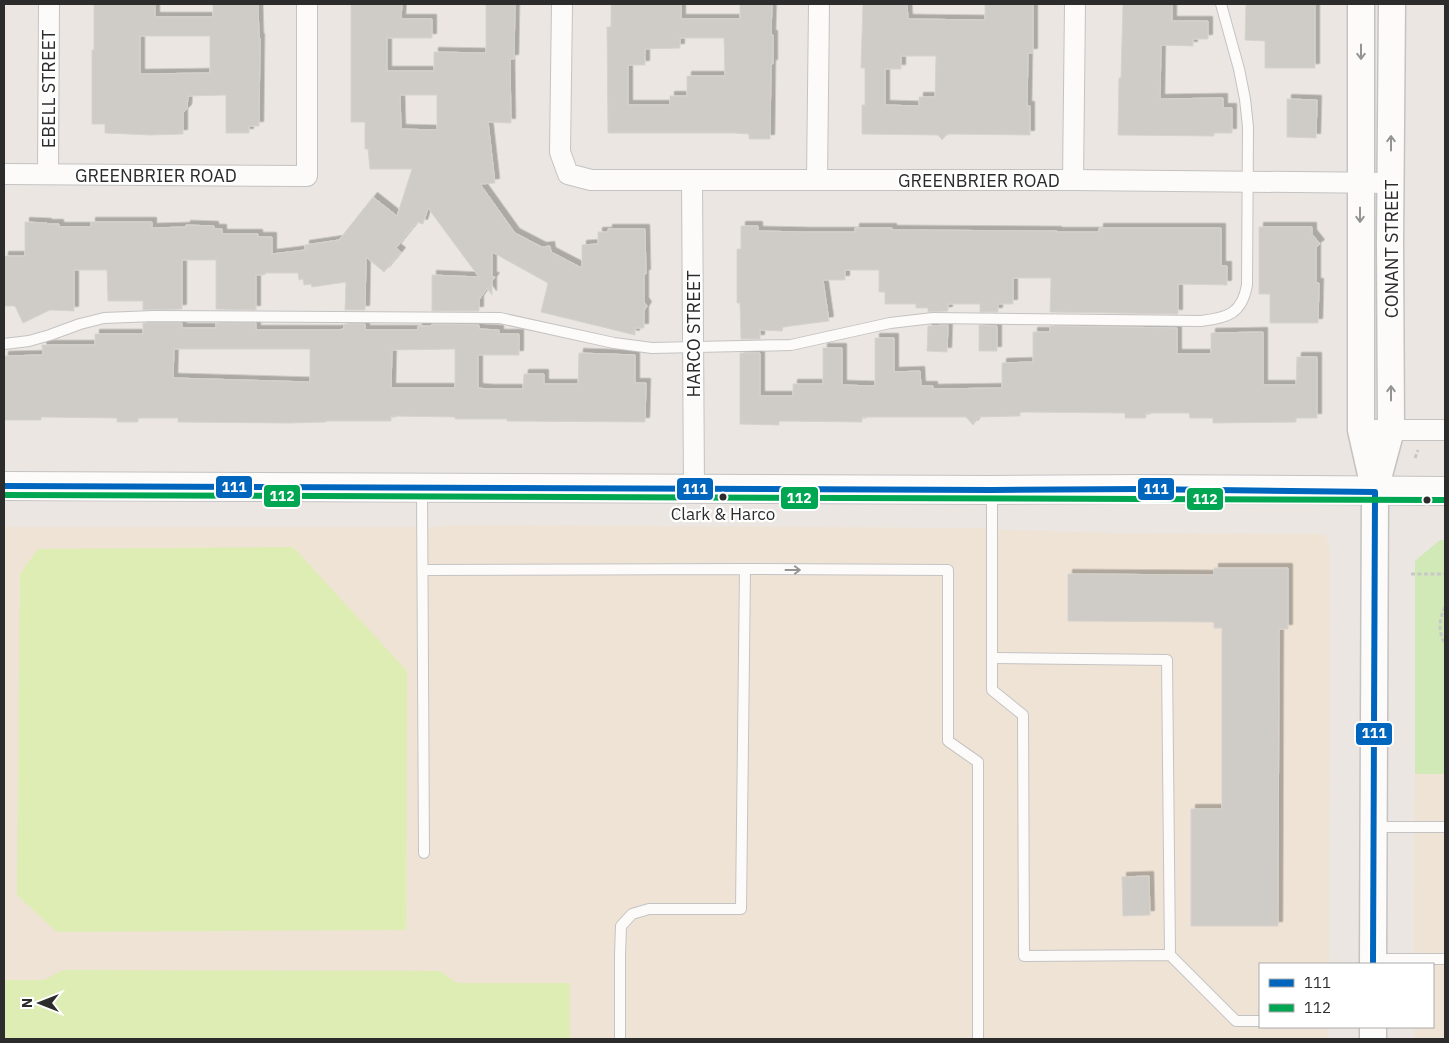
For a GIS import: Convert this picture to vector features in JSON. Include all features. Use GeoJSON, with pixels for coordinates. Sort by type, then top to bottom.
{"type":"FeatureCollection","features":[{"type":"Feature","properties":{"kind":"main road"},"geometry":{"type":"LineString","coordinates":[[4,486],[1140,489],[1445,492]]}},
{"type":"Feature","properties":{"kind":"street","name":"EBELL STREET"},"geometry":{"type":"LineString","coordinates":[[48,4],[48,174]]}},
{"type":"Feature","properties":{"kind":"street","name":"GREENBRIER ROAD"},"geometry":{"type":"LineString","coordinates":[[4,174],[307,176],[307,4]]}},
{"type":"Feature","properties":{"kind":"street","name":"GREENBRIER ROAD"},"geometry":{"type":"LineString","coordinates":[[562,4],[560,152],[568,174],[591,180],[1073,180],[1391,183]]}},
{"type":"Feature","properties":{"kind":"street"},"geometry":{"type":"LineString","coordinates":[[817,180],[819,4]]}},
{"type":"Feature","properties":{"kind":"street"},"geometry":{"type":"LineString","coordinates":[[1073,180],[1075,4]]}},
{"type":"Feature","properties":{"kind":"street","name":"CONANT STREET"},"geometry":{"type":"LineString","coordinates":[[1361,4],[1361,430],[1375,492],[1373,961]]}},
{"type":"Feature","properties":{"kind":"street","name":"CONANT STREET"},"geometry":{"type":"LineString","coordinates":[[1375,492],[1391,430],[1392,4]]}},
{"type":"Feature","properties":{"kind":"street","name":"HARCO STREET"},"geometry":{"type":"LineString","coordinates":[[692,180],[694,488]]}},
{"type":"Feature","properties":{"kind":"street"},"geometry":{"type":"LineString","coordinates":[[1361,430],[1445,430]]}},
{"type":"Feature","properties":{"kind":"lane"},"geometry":{"type":"LineString","coordinates":[[4,344],[29,341],[104,318],[154,316],[500,318],[614,343],[652,348],[791,345],[890,323],[933,318],[1201,321],[1222,318],[1235,311],[1245,296],[1247,285],[1248,127],[1239,69],[1221,4]]}},
{"type":"Feature","properties":{"kind":"lane"},"geometry":{"type":"LineString","coordinates":[[422,488],[424,853]]}},
{"type":"Feature","properties":{"kind":"lane"},"geometry":{"type":"LineString","coordinates":[[992,490],[992,690],[1023,715],[1024,956],[1170,954]]}},
{"type":"Feature","properties":{"kind":"lane"},"geometry":{"type":"LineString","coordinates":[[423,570],[948,570],[948,741],[978,762],[978,1039]]}},
{"type":"Feature","properties":{"kind":"lane"},"geometry":{"type":"LineString","coordinates":[[620,1039],[622,926],[632,914],[649,908],[742,908],[745,570]]}},
{"type":"Feature","properties":{"kind":"lane"},"geometry":{"type":"LineString","coordinates":[[992,658],[1167,660],[1170,954],[1236,1021],[1259,1021]]}},
{"type":"Feature","properties":{"kind":"lane"},"geometry":{"type":"LineString","coordinates":[[1374,827],[1445,827]]}},
{"type":"Feature","properties":{"kind":"lane"},"geometry":{"type":"LineString","coordinates":[[1373,961],[1445,959]]}},
{"type":"Feature","properties":{"kind":"path"},"geometry":{"type":"LineString","coordinates":[[1415,458],[1416,452]]}},
{"type":"Feature","properties":{"kind":"path"},"geometry":{"type":"LineString","coordinates":[[1411,574],[1445,574]]}},
{"type":"Feature","properties":{"kind":"path"},"geometry":{"type":"LineString","coordinates":[[1445,607],[1439,621],[1445,644]]}},
{"type":"Feature","properties":{"kind":"shaded area"},"geometry":{"type":"Polygon","coordinates":[[[448,525],[974,528],[1114,533],[1326,535],[1330,552],[1329,963],[1259,963],[1259,1028],[1328,1028],[1328,1039],[4,1039],[4,527],[440,527],[448,525]]]}},
{"type":"Feature","properties":{"kind":"shaded area"},"geometry":{"type":"Polygon","coordinates":[[[1415,774],[1445,774],[1445,1039],[1414,1039],[1414,1028],[1434,1028],[1434,963],[1414,963],[1415,774]]]}},
{"type":"Feature","properties":{"kind":"green space"},"geometry":{"type":"Polygon","coordinates":[[[1440,540],[1445,540],[1445,774],[1415,774],[1415,561],[1440,540]]]}},
{"type":"Feature","properties":{"kind":"green space"},"geometry":{"type":"Polygon","coordinates":[[[293,547],[407,671],[406,930],[57,932],[17,895],[20,574],[38,549],[293,547]]]}},
{"type":"Feature","properties":{"kind":"green space"},"geometry":{"type":"Polygon","coordinates":[[[63,970],[440,971],[457,983],[570,983],[570,1039],[4,1039],[4,980],[44,980],[63,970]]]}},
{"type":"Feature","properties":{"kind":"building"},"geometry":{"type":"Polygon","coordinates":[[[94,4],[155,4],[155,17],[213,17],[213,4],[258,4],[260,38],[259,126],[249,126],[249,133],[226,133],[226,95],[188,96],[187,109],[183,113],[183,134],[105,133],[105,124],[92,124],[92,50],[94,50],[94,4]],[[140,36],[140,74],[210,73],[210,36],[140,36]]]}},
{"type":"Feature","properties":{"kind":"building"},"geometry":{"type":"Polygon","coordinates":[[[351,4],[402,4],[401,19],[432,19],[432,38],[387,38],[387,71],[434,71],[434,52],[486,53],[486,4],[515,4],[514,59],[510,59],[511,123],[488,122],[495,183],[480,184],[515,233],[542,247],[550,246],[551,252],[582,268],[582,245],[598,244],[598,232],[608,232],[608,229],[645,229],[646,274],[644,274],[644,302],[647,306],[644,311],[644,328],[635,328],[635,335],[541,312],[548,283],[492,252],[492,277],[495,277],[492,281],[492,295],[487,288],[479,300],[479,311],[432,311],[432,275],[479,277],[428,208],[423,224],[417,222],[396,248],[401,252],[384,272],[366,257],[365,310],[345,310],[346,282],[312,287],[311,284],[304,285],[303,279],[299,280],[298,273],[265,273],[265,275],[256,275],[256,310],[216,309],[216,260],[182,260],[182,309],[143,310],[143,301],[108,301],[107,270],[74,270],[74,311],[50,310],[23,323],[15,306],[4,306],[4,256],[25,256],[25,222],[59,224],[59,227],[91,227],[91,222],[152,222],[152,228],[186,227],[186,225],[214,226],[214,229],[222,229],[222,234],[258,234],[258,237],[272,237],[272,254],[305,250],[305,245],[339,240],[373,197],[397,216],[412,169],[370,169],[368,149],[365,149],[365,122],[351,122],[351,4]],[[400,95],[401,129],[437,130],[437,95],[400,95]]]}},
{"type":"Feature","properties":{"kind":"building"},"geometry":{"type":"Polygon","coordinates":[[[611,4],[681,4],[681,19],[740,19],[740,4],[772,4],[771,35],[773,35],[773,64],[771,64],[770,139],[749,139],[749,134],[733,133],[608,133],[607,27],[611,27],[611,4]],[[680,38],[680,48],[645,49],[645,65],[628,65],[628,105],[670,105],[670,96],[687,96],[687,76],[725,76],[724,38],[680,38]]]}},
{"type":"Feature","properties":{"kind":"building"},"geometry":{"type":"Polygon","coordinates":[[[863,4],[907,4],[908,19],[985,20],[985,4],[1033,4],[1033,53],[1028,53],[1027,106],[1030,106],[1030,135],[947,134],[942,140],[938,135],[862,134],[862,105],[865,105],[865,68],[861,68],[863,4]],[[901,56],[901,69],[885,69],[885,105],[919,106],[919,97],[935,97],[936,56],[901,56]]]}},
{"type":"Feature","properties":{"kind":"building"},"geometry":{"type":"Polygon","coordinates":[[[1123,4],[1172,4],[1172,21],[1208,21],[1208,39],[1193,39],[1193,46],[1161,45],[1160,99],[1223,98],[1223,108],[1232,108],[1232,133],[1214,133],[1214,136],[1118,135],[1123,4]]]}},
{"type":"Feature","properties":{"kind":"building"},"geometry":{"type":"Polygon","coordinates":[[[1246,4],[1315,4],[1315,68],[1265,68],[1265,41],[1245,40],[1246,4]]]}},
{"type":"Feature","properties":{"kind":"building"},"geometry":{"type":"Polygon","coordinates":[[[1287,99],[1317,100],[1316,138],[1287,137],[1287,99]]]}},
{"type":"Feature","properties":{"kind":"building"},"geometry":{"type":"Polygon","coordinates":[[[741,226],[758,226],[758,231],[806,232],[855,232],[855,228],[1099,232],[1099,228],[1221,228],[1221,266],[1227,266],[1227,285],[1178,284],[1178,314],[1050,312],[1051,278],[1013,278],[1013,304],[998,304],[998,312],[980,312],[980,304],[948,304],[948,311],[928,312],[928,308],[916,308],[916,304],[885,304],[885,292],[879,292],[879,270],[845,270],[845,280],[823,280],[829,321],[783,327],[782,331],[760,330],[760,339],[741,339],[740,303],[737,303],[737,249],[741,249],[741,226]]]}},
{"type":"Feature","properties":{"kind":"building"},"geometry":{"type":"Polygon","coordinates":[[[1259,227],[1312,227],[1312,234],[1320,244],[1316,247],[1316,283],[1319,283],[1318,323],[1270,323],[1270,294],[1259,294],[1259,227]]]}},
{"type":"Feature","properties":{"kind":"building"},"geometry":{"type":"Polygon","coordinates":[[[143,323],[182,323],[182,328],[216,328],[216,323],[256,323],[256,330],[337,330],[344,329],[344,324],[365,324],[365,330],[418,330],[418,326],[432,326],[432,324],[479,325],[479,329],[499,330],[499,334],[519,334],[519,355],[478,355],[478,388],[523,389],[524,374],[544,374],[544,384],[578,384],[579,353],[635,355],[635,383],[646,383],[645,422],[507,421],[507,419],[391,416],[391,421],[290,423],[178,422],[178,418],[138,418],[138,422],[117,422],[117,418],[41,417],[41,420],[4,420],[4,356],[43,355],[42,345],[95,345],[95,334],[143,334],[143,323]],[[174,349],[173,378],[310,382],[310,349],[174,349]],[[455,349],[392,350],[391,388],[455,388],[455,349]]]}},
{"type":"Feature","properties":{"kind":"building"},"geometry":{"type":"Polygon","coordinates":[[[948,325],[947,352],[927,351],[928,326],[948,325]]]}},
{"type":"Feature","properties":{"kind":"building"},"geometry":{"type":"Polygon","coordinates":[[[979,325],[997,326],[997,351],[979,351],[979,325]]]}},
{"type":"Feature","properties":{"kind":"building"},"geometry":{"type":"Polygon","coordinates":[[[1050,326],[1177,328],[1177,354],[1211,354],[1211,333],[1263,332],[1263,385],[1296,385],[1297,357],[1317,357],[1317,418],[1296,418],[1296,422],[1213,423],[1213,418],[1190,418],[1189,413],[1146,413],[1146,418],[1125,418],[1125,413],[1020,412],[1020,416],[979,417],[973,425],[966,417],[862,417],[862,422],[779,421],[779,425],[740,424],[740,353],[760,353],[760,396],[793,396],[793,384],[823,384],[823,348],[842,348],[842,385],[875,386],[875,338],[894,338],[894,372],[920,371],[921,386],[933,386],[933,389],[1002,388],[1002,363],[1033,362],[1033,332],[1050,332],[1050,326]]]}},
{"type":"Feature","properties":{"kind":"building"},"geometry":{"type":"Polygon","coordinates":[[[1214,568],[1288,568],[1288,629],[1279,629],[1278,926],[1191,926],[1191,809],[1222,809],[1222,628],[1214,628],[1214,622],[1068,621],[1068,574],[1214,575],[1214,568]]]}},
{"type":"Feature","properties":{"kind":"building"},"geometry":{"type":"Polygon","coordinates":[[[1149,876],[1150,915],[1123,916],[1122,877],[1149,876]]]}},
{"type":"Feature","properties":{"kind":"transit line","name":"111"},"geometry":{"type":"LineString","coordinates":[[4,486],[1140,489],[1375,492],[1373,963]]}},
{"type":"Feature","properties":{"kind":"transit line","name":"112"},"geometry":{"type":"LineString","coordinates":[[4,495],[1445,500]]}},
{"type":"Feature","properties":{"kind":"place","name":"Clark & Harco"},"geometry":{"type":"Point","coordinates":[723,497]}}]}
